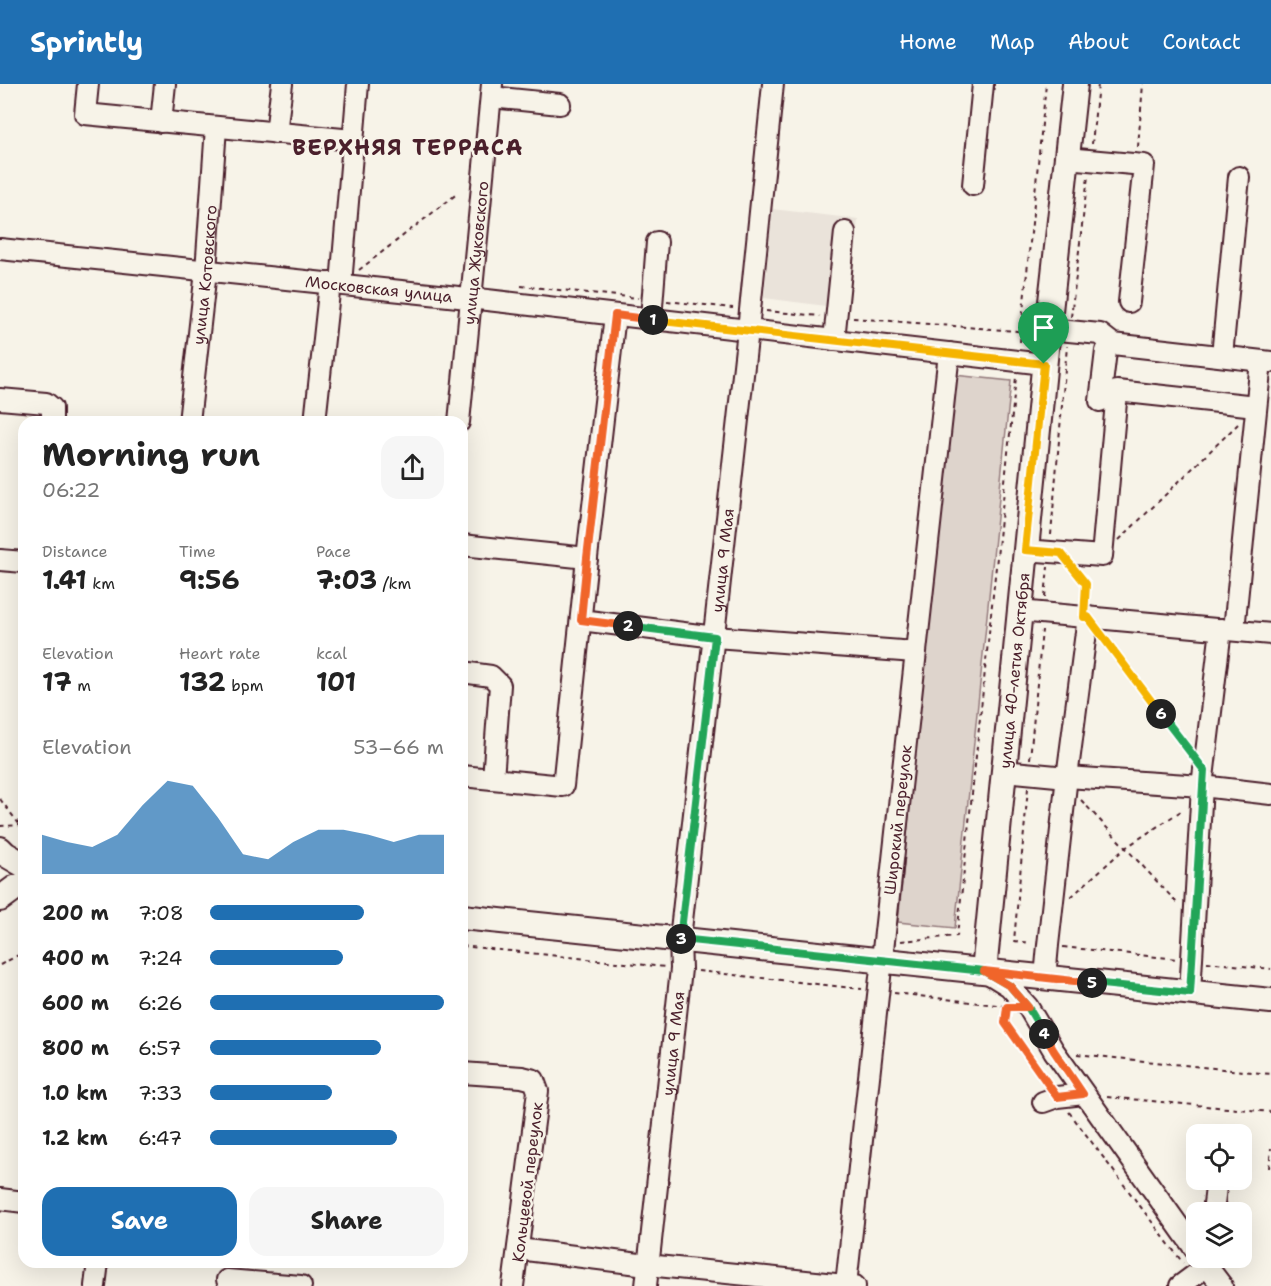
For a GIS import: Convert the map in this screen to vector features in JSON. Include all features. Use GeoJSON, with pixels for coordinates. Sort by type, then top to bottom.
{"type":"FeatureCollection","features":[{"type":"Feature","properties":{"kind":"main road","name":"улица 40-летия Октября"},"geometry":{"type":"LineString","coordinates":[[984,971],[1044,364],[1078,159],[1075,84]]}},
{"type":"Feature","properties":{"kind":"main road"},"geometry":{"type":"LineString","coordinates":[[0,849],[18,862]]}},
{"type":"Feature","properties":{"kind":"main road"},"geometry":{"type":"LineString","coordinates":[[0,898],[18,887]]}},
{"type":"Feature","properties":{"kind":"main road"},"geometry":{"type":"LineString","coordinates":[[468,918],[1271,1001]]}},
{"type":"Feature","properties":{"kind":"street"},"geometry":{"type":"LineString","coordinates":[[88,84],[85,114],[353,140]]}},
{"type":"Feature","properties":{"kind":"street"},"geometry":{"type":"LineString","coordinates":[[161,122],[165,84]]}},
{"type":"Feature","properties":{"kind":"street"},"geometry":{"type":"LineString","coordinates":[[276,133],[282,84]]}},
{"type":"Feature","properties":{"kind":"street"},"geometry":{"type":"LineString","coordinates":[[316,416],[336,284],[358,84]]}},
{"type":"Feature","properties":{"kind":"street","name":"улица 9 Мая"},"geometry":{"type":"LineString","coordinates":[[646,1286],[681,969],[680,939],[748,330],[745,310],[773,84]]}},
{"type":"Feature","properties":{"kind":"street"},"geometry":{"type":"LineString","coordinates":[[973,185],[983,84]]}},
{"type":"Feature","properties":{"kind":"street"},"geometry":{"type":"LineString","coordinates":[[491,91],[560,104]]}},
{"type":"Feature","properties":{"kind":"street","name":"улица Жуковского"},"geometry":{"type":"LineString","coordinates":[[460,416],[491,91]]}},
{"type":"Feature","properties":{"kind":"street","name":"улица Котовского"},"geometry":{"type":"LineString","coordinates":[[190,416],[206,270],[216,127]]}},
{"type":"Feature","properties":{"kind":"street"},"geometry":{"type":"LineString","coordinates":[[1078,159],[1144,165],[1129,302]]}},
{"type":"Feature","properties":{"kind":"street"},"geometry":{"type":"LineString","coordinates":[[1222,356],[1239,177]]}},
{"type":"Feature","properties":{"kind":"street"},"geometry":{"type":"LineString","coordinates":[[834,340],[845,232]]}},
{"type":"Feature","properties":{"kind":"street"},"geometry":{"type":"LineString","coordinates":[[651,310],[657,242]]}},
{"type":"Feature","properties":{"kind":"street","name":"Московская улица"},"geometry":{"type":"LineString","coordinates":[[0,249],[615,315],[651,310],[748,330],[1044,364]]}},
{"type":"Feature","properties":{"kind":"street"},"geometry":{"type":"LineString","coordinates":[[468,777],[563,786],[615,315]]}},
{"type":"Feature","properties":{"kind":"street"},"geometry":{"type":"LineString","coordinates":[[1049,334],[1100,334],[1113,344],[1266,361],[1256,406],[1227,630],[1203,785],[1190,993]]}},
{"type":"Feature","properties":{"kind":"street"},"geometry":{"type":"LineString","coordinates":[[1100,401],[1106,351]]}},
{"type":"Feature","properties":{"kind":"street","name":"Широкий переулок"},"geometry":{"type":"LineString","coordinates":[[850,1286],[881,961],[949,353]]}},
{"type":"Feature","properties":{"kind":"street"},"geometry":{"type":"LineString","coordinates":[[1025,550],[1102,556],[1117,390],[1256,406]]}},
{"type":"Feature","properties":{"kind":"street"},"geometry":{"type":"LineString","coordinates":[[0,399],[46,403],[52,408],[52,416]]}},
{"type":"Feature","properties":{"kind":"street"},"geometry":{"type":"LineString","coordinates":[[468,546],[587,558]]}},
{"type":"Feature","properties":{"kind":"street"},"geometry":{"type":"LineString","coordinates":[[0,560],[18,562]]}},
{"type":"Feature","properties":{"kind":"street"},"geometry":{"type":"LineString","coordinates":[[1019,611],[1271,634]]}},
{"type":"Feature","properties":{"kind":"street"},"geometry":{"type":"LineString","coordinates":[[1045,978],[1086,617]]}},
{"type":"Feature","properties":{"kind":"street"},"geometry":{"type":"LineString","coordinates":[[581,620],[715,637],[915,652]]}},
{"type":"Feature","properties":{"kind":"street"},"geometry":{"type":"LineString","coordinates":[[468,673],[491,676],[500,685],[493,779]]}},
{"type":"Feature","properties":{"kind":"street"},"geometry":{"type":"LineString","coordinates":[[1004,771],[1029,773],[1067,781],[1203,785],[1271,794]]}},
{"type":"Feature","properties":{"kind":"street"},"geometry":{"type":"LineString","coordinates":[[984,971],[1010,986],[1028,1007],[1054,1051],[1186,1249]]}},
{"type":"Feature","properties":{"kind":"street","name":"Кольцевой переулок"},"geometry":{"type":"LineString","coordinates":[[468,1072],[534,1080],[538,1092],[513,1286]]}},
{"type":"Feature","properties":{"kind":"street"},"geometry":{"type":"LineString","coordinates":[[1050,1100],[1083,1094]]}},
{"type":"Feature","properties":{"kind":"street"},"geometry":{"type":"LineString","coordinates":[[0,1199],[18,1201]]}},
{"type":"Feature","properties":{"kind":"street"},"geometry":{"type":"LineString","coordinates":[[518,1249],[779,1282],[850,1286]]}},
{"type":"Feature","properties":{"kind":"street"},"geometry":{"type":"LineString","coordinates":[[95,1286],[97,1268]]}},
{"type":"Feature","properties":{"kind":"street"},"geometry":{"type":"LineString","coordinates":[[1200,1268],[1222,1286]]}},
{"type":"Feature","properties":{"kind":"street"},"geometry":{"type":"LineString","coordinates":[[227,1276],[302,1286]]}},
{"type":"Feature","properties":{"kind":"path"},"geometry":{"type":"LineString","coordinates":[[1020,342],[1046,84]]}},
{"type":"Feature","properties":{"kind":"path"},"geometry":{"type":"LineString","coordinates":[[1072,314],[1078,159],[1098,84]]}},
{"type":"Feature","properties":{"kind":"path"},"geometry":{"type":"LineString","coordinates":[[1136,164],[1143,84]]}},
{"type":"Feature","properties":{"kind":"path"},"geometry":{"type":"LineString","coordinates":[[336,284],[458,193]]}},
{"type":"Feature","properties":{"kind":"path"},"geometry":{"type":"LineString","coordinates":[[512,285],[651,310],[745,310],[1049,334],[1055,552],[1044,613],[1014,941],[1271,969]]}},
{"type":"Feature","properties":{"kind":"path"},"geometry":{"type":"LineString","coordinates":[[957,936],[1017,371]]}},
{"type":"Feature","properties":{"kind":"path"},"geometry":{"type":"LineString","coordinates":[[1102,556],[1256,406]]}},
{"type":"Feature","properties":{"kind":"path"},"geometry":{"type":"LineString","coordinates":[[1051,916],[1125,848],[1203,785],[1086,617],[1086,584],[1055,552]]}},
{"type":"Feature","properties":{"kind":"path"},"geometry":{"type":"LineString","coordinates":[[1067,781],[1125,848],[1195,922]]}},
{"type":"Feature","properties":{"kind":"path"},"geometry":{"type":"LineString","coordinates":[[0,800],[18,823]]}},
{"type":"Feature","properties":{"kind":"path"},"geometry":{"type":"LineString","coordinates":[[0,826],[18,824]]}},
{"type":"Feature","properties":{"kind":"path"},"geometry":{"type":"LineString","coordinates":[[0,965],[18,955]]}},
{"type":"Feature","properties":{"kind":"path"},"geometry":{"type":"LineString","coordinates":[[878,991],[1007,1007],[1005,1023],[1050,1100],[1186,1254]]}},
{"type":"Feature","properties":{"kind":"path"},"geometry":{"type":"LineString","coordinates":[[1054,1051],[1271,1074]]}},
{"type":"Feature","properties":{"kind":"path"},"geometry":{"type":"LineString","coordinates":[[1083,1094],[1271,1112]]}},
{"type":"Feature","properties":{"kind":"path"},"geometry":{"type":"LineString","coordinates":[[1269,1168],[1271,1148]]}},
{"type":"Feature","properties":{"kind":"shaded area"},"geometry":{"type":"Polygon","coordinates":[[[772,209],[858,219],[849,309],[764,298],[772,209]]]}},
{"type":"Feature","properties":{"kind":"shaded area"},"geometry":{"type":"Polygon","coordinates":[[[954,375],[1011,381],[955,928],[898,922],[954,375]]]}},
{"type":"Feature","properties":{"kind":"district","name":"ВЕРХНЯЯ ТЕРРАСА"},"geometry":{"type":"Point","coordinates":[408,147]}},
{"type":"Feature","properties":{"kind":"route"},"geometry":{"type":"LineString","coordinates":[[1044,364],[615,315],[581,620],[715,637],[680,939],[984,971],[1010,986],[1028,1007],[1083,1094],[1057,1097],[1005,1023],[1007,1007],[1028,1007],[1010,986],[984,971],[1190,993],[1204,770],[1088,617],[1084,617],[1086,584],[1061,553],[1025,550],[1044,364]]}}]}
